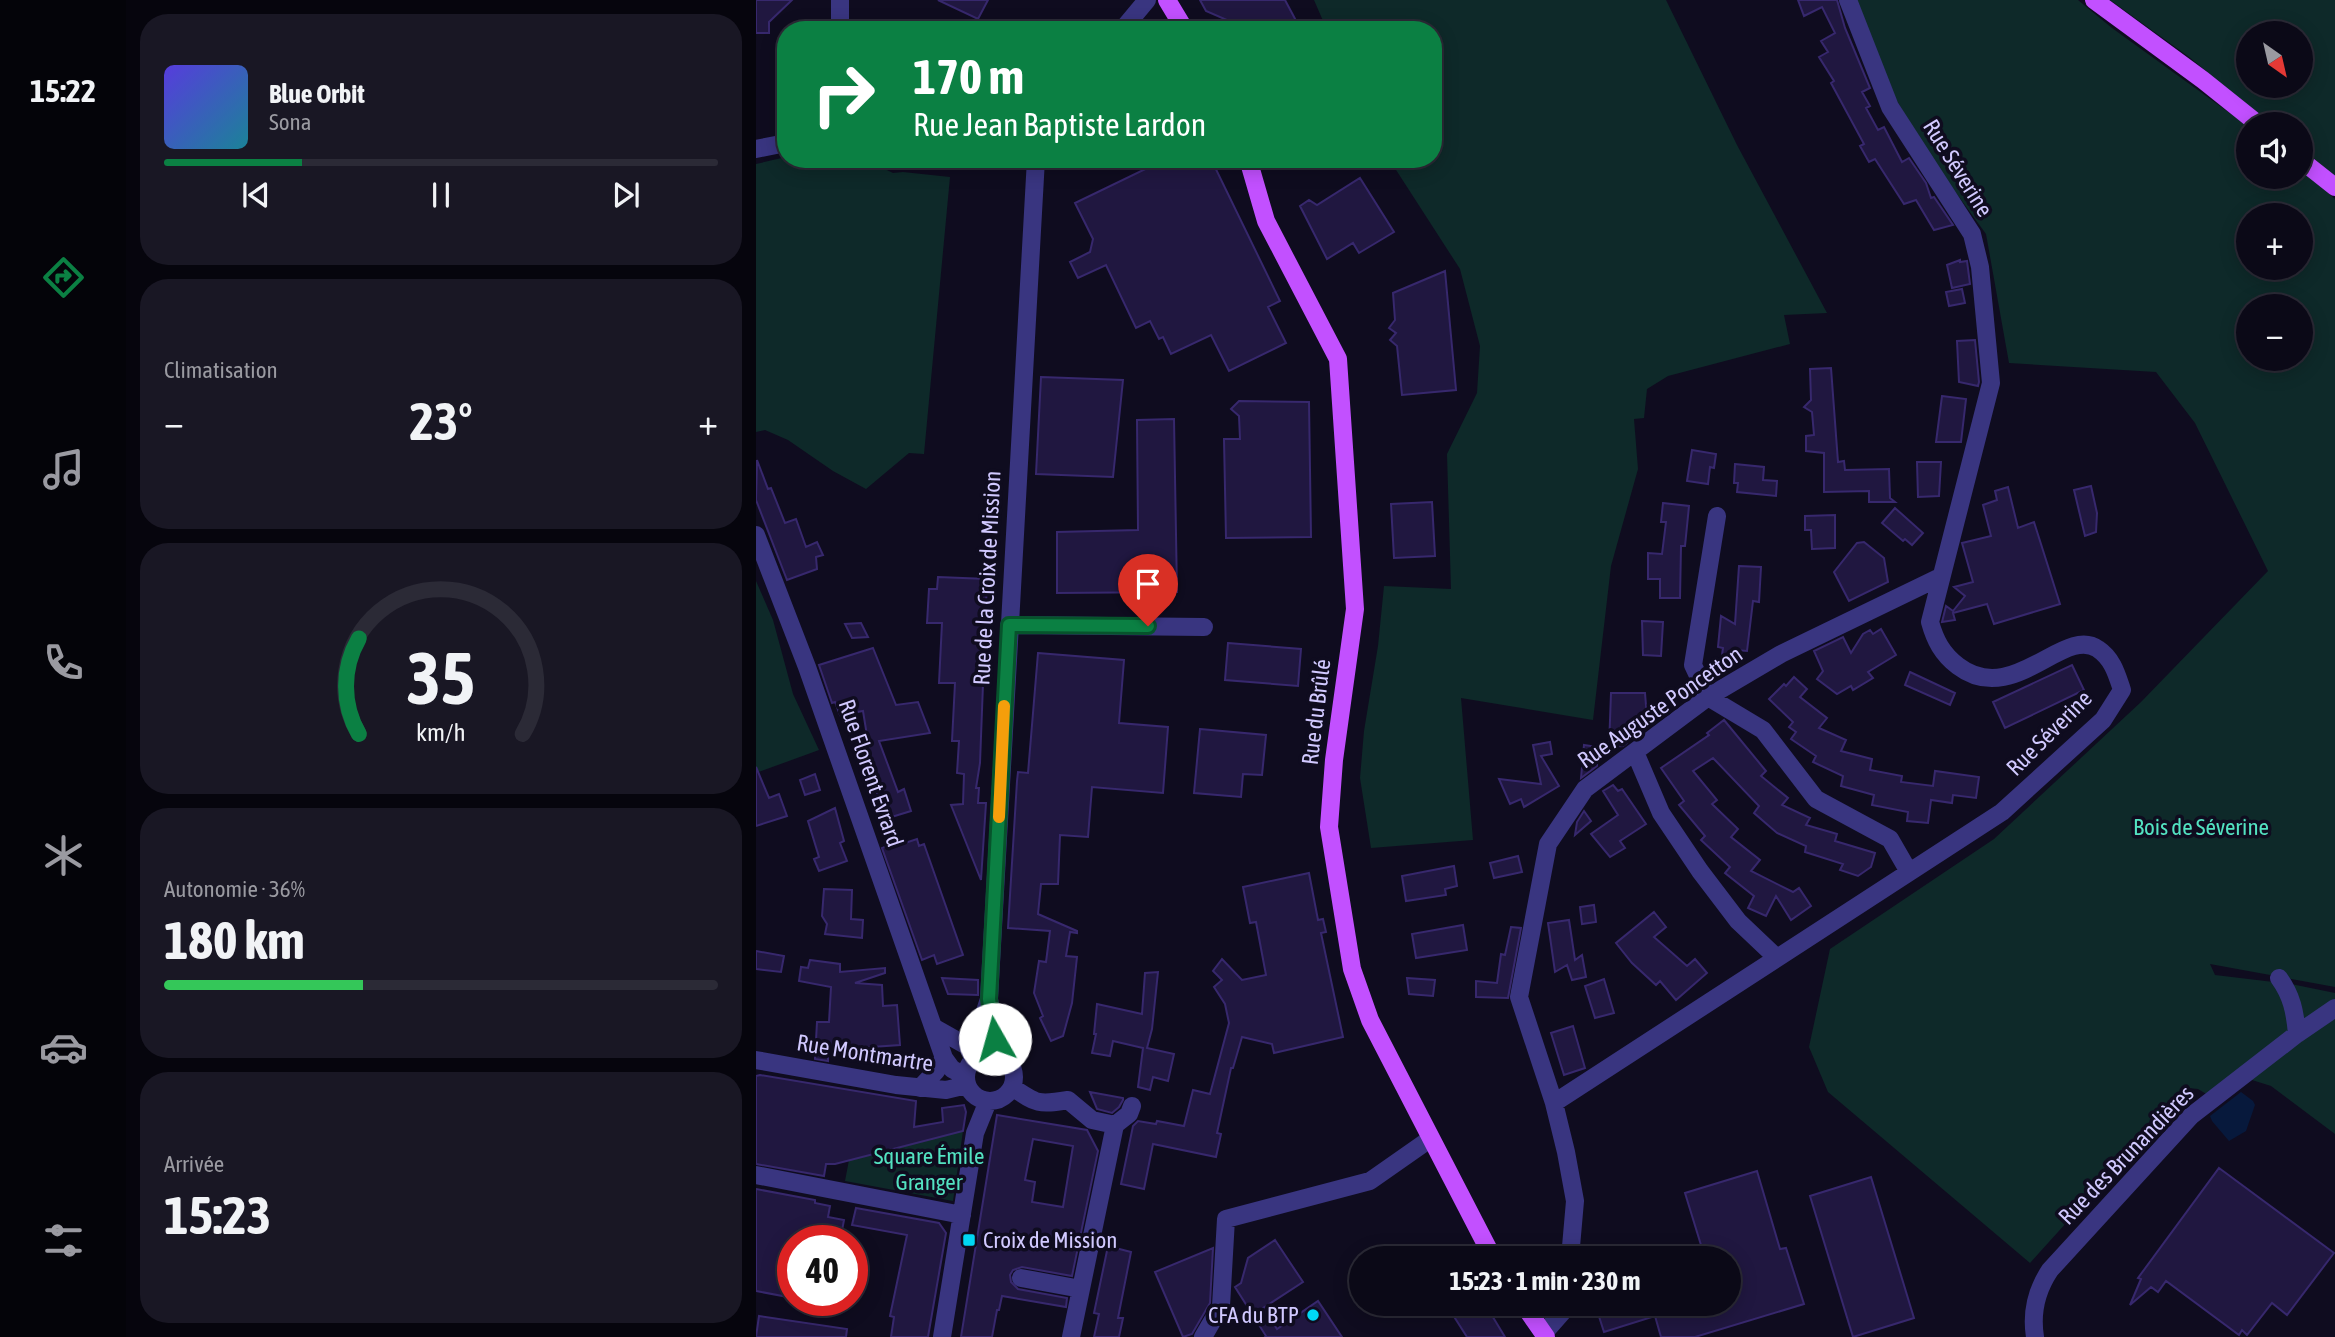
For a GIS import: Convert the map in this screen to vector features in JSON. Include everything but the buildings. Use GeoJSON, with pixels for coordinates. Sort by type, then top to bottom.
{"type":"FeatureCollection","features":[{"type":"Feature","properties":{"kind":"main road"},"geometry":{"type":"LineString","coordinates":[[1167,0],[1180,21]]}},
{"type":"Feature","properties":{"kind":"main road"},"geometry":{"type":"LineString","coordinates":[[2094,0],[2243,112]]}},
{"type":"Feature","properties":{"kind":"main road","name":"Rue du Brûlé"},"geometry":{"type":"LineString","coordinates":[[1251,168],[1266,221],[1338,359],[1355,608],[1334,760],[1329,827],[1352,969],[1370,1020],[1487,1246]]}},
{"type":"Feature","properties":{"kind":"main road"},"geometry":{"type":"LineString","coordinates":[[2313,169],[2335,187]]}},
{"type":"Feature","properties":{"kind":"main road"},"geometry":{"type":"LineString","coordinates":[[1532,1316],[1545,1335]]}},
{"type":"Feature","properties":{"kind":"street"},"geometry":{"type":"LineString","coordinates":[[840,0],[840,21]]}},
{"type":"Feature","properties":{"kind":"street"},"geometry":{"type":"LineString","coordinates":[[1130,21],[1147,0]]}},
{"type":"Feature","properties":{"kind":"street","name":"Rue Séverine"},"geometry":{"type":"LineString","coordinates":[[1554,1103],[2003,812],[2103,720],[2122,690],[2113,665],[2097,647],[2082,645],[2061,651],[2015,674],[1992,680],[1970,676],[1950,660],[1936,642],[1930,622],[1991,383],[1979,267],[1972,234],[1890,107],[1848,0]]}},
{"type":"Feature","properties":{"kind":"street"},"geometry":{"type":"LineString","coordinates":[[756,149],[777,145]]}},
{"type":"Feature","properties":{"kind":"street","name":"Rue de la Croix de Mission"},"geometry":{"type":"LineString","coordinates":[[999,1055],[989,999],[1035,168]]}},
{"type":"Feature","properties":{"kind":"street"},"geometry":{"type":"LineString","coordinates":[[1717,516],[1693,665],[1708,697],[1763,730],[1816,799],[1890,839],[1909,872]]}},
{"type":"Feature","properties":{"kind":"street","name":"Rue Florent Evrard"},"geometry":{"type":"LineString","coordinates":[[756,535],[807,667],[944,1058]]}},
{"type":"Feature","properties":{"kind":"street","name":"Rue Auguste Poncetton"},"geometry":{"type":"LineString","coordinates":[[1571,1246],[1575,1201],[1566,1152],[1554,1103],[1519,998],[1548,844],[1585,789],[1708,697],[1781,654],[1940,577]]}},
{"type":"Feature","properties":{"kind":"street"},"geometry":{"type":"LineString","coordinates":[[1009,625],[1204,627]]}},
{"type":"Feature","properties":{"kind":"street"},"geometry":{"type":"LineString","coordinates":[[1634,752],[1661,813],[1700,871],[1738,922],[1776,957]]}},
{"type":"Feature","properties":{"kind":"street"},"geometry":{"type":"LineString","coordinates":[[2279,978],[2288,990],[2294,1006],[2297,1034]]}},
{"type":"Feature","properties":{"kind":"street","name":"Rue de la Croix de Mission"},"geometry":{"type":"LineString","coordinates":[[971,1069],[989,999]]}},
{"type":"Feature","properties":{"kind":"street","name":"Rue des Brunandières"},"geometry":{"type":"LineString","coordinates":[[2035,1337],[2032,1318],[2035,1301],[2041,1283],[2050,1270],[2191,1116],[2335,1008]]}},
{"type":"Feature","properties":{"kind":"street"},"geometry":{"type":"LineString","coordinates":[[955,1040],[981,1025]]}},
{"type":"Feature","properties":{"kind":"street"},"geometry":{"type":"LineString","coordinates":[[920,1088],[944,1058],[953,1069],[971,1069],[988,1054],[999,1055],[1006,1060],[1012,1069],[1012,1087],[1001,1098],[988,1101],[977,1098],[971,1069],[967,1046],[935,1028]]}},
{"type":"Feature","properties":{"kind":"street","name":"Rue Montmartre"},"geometry":{"type":"LineString","coordinates":[[756,1060],[946,1090],[971,1069]]}},
{"type":"Feature","properties":{"kind":"street"},"geometry":{"type":"LineString","coordinates":[[1012,1087],[1044,1104],[1068,1100],[1092,1121],[1115,1125]]}},
{"type":"Feature","properties":{"kind":"street"},"geometry":{"type":"LineString","coordinates":[[942,1337],[975,1133],[988,1101]]}},
{"type":"Feature","properties":{"kind":"street"},"geometry":{"type":"LineString","coordinates":[[1071,1337],[1115,1125],[1129,1114],[1132,1106]]}},
{"type":"Feature","properties":{"kind":"street"},"geometry":{"type":"LineString","coordinates":[[1203,1337],[1221,1306],[1226,1219],[1370,1181],[1430,1139]]}},
{"type":"Feature","properties":{"kind":"street"},"geometry":{"type":"LineString","coordinates":[[756,1175],[962,1214]]}},
{"type":"Feature","properties":{"kind":"street"},"geometry":{"type":"LineString","coordinates":[[1021,1278],[1081,1289]]}},
{"type":"Feature","properties":{"kind":"street"},"geometry":{"type":"LineString","coordinates":[[1545,1335],[1560,1316]]}},
{"type":"Feature","properties":{"kind":"green space"},"geometry":{"type":"Polygon","coordinates":[[[1314,0],[1666,0],[1737,145],[1827,313],[1784,315],[1790,344],[1668,376],[1647,389],[1644,418],[1634,419],[1638,469],[1611,566],[1593,720],[1461,698],[1473,840],[1371,848],[1360,778],[1384,586],[1451,589],[1447,454],[1477,393],[1480,346],[1460,269],[1395,168],[1442,168],[1442,21],[1323,21],[1314,0]]]}},
{"type":"Feature","properties":{"kind":"green space","name":"Bois de Séverine"},"geometry":{"type":"Polygon","coordinates":[[[1855,0],[2078,0],[2112,28],[2236,118],[2236,189],[2313,189],[2313,180],[2335,199],[2335,987],[2210,964],[2215,975],[2291,984],[2335,993],[2335,1134],[2271,1086],[2252,1080],[2241,1071],[2208,1095],[2198,1089],[2188,1088],[2030,1263],[1828,1092],[1809,1047],[1830,949],[1994,839],[2141,702],[2268,571],[2195,423],[2156,372],[2009,363],[1986,234],[1932,160],[1891,91],[1855,0]]]}},
{"type":"Feature","properties":{"kind":"green space"},"geometry":{"type":"Polygon","coordinates":[[[2110,0],[2335,0],[2335,176],[2313,158],[2313,112],[2256,112],[2239,98],[2314,98],[2314,21],[2236,21],[2236,95],[2189,57],[2110,0]]]}},
{"type":"Feature","properties":{"kind":"green space"},"geometry":{"type":"Polygon","coordinates":[[[777,159],[777,168],[883,168],[893,173],[950,177],[924,454],[909,453],[866,489],[833,471],[788,440],[765,430],[756,432],[756,164],[777,159]]]}},
{"type":"Feature","properties":{"kind":"green space"},"geometry":{"type":"Polygon","coordinates":[[[756,581],[773,620],[793,694],[819,750],[756,773],[756,581]]]}},
{"type":"Feature","properties":{"kind":"green space","name":"Square Émile Granger"},"geometry":{"type":"Polygon","coordinates":[[[963,1131],[953,1201],[845,1181],[849,1160],[963,1131]]]}},
{"type":"Feature","properties":{"kind":"water"},"geometry":{"type":"Polygon","coordinates":[[[2241,1092],[2255,1105],[2246,1131],[2229,1141],[2210,1116],[2241,1092]]]}},
{"type":"Feature","properties":{"kind":"slow traffic"},"geometry":{"type":"LineString","coordinates":[[999,817],[1004,706]]}},
{"type":"Feature","properties":{"kind":"place","name":"Croix de Mission"},"geometry":{"type":"Point","coordinates":[969,1240]}},
{"type":"Feature","properties":{"kind":"place","name":"CFA du BTP"},"geometry":{"type":"Point","coordinates":[1313,1315]}},
{"type":"Feature","properties":{"kind":"route"},"geometry":{"type":"LineString","coordinates":[[995,1039],[989,999],[1009,625],[1148,626]]}}]}
